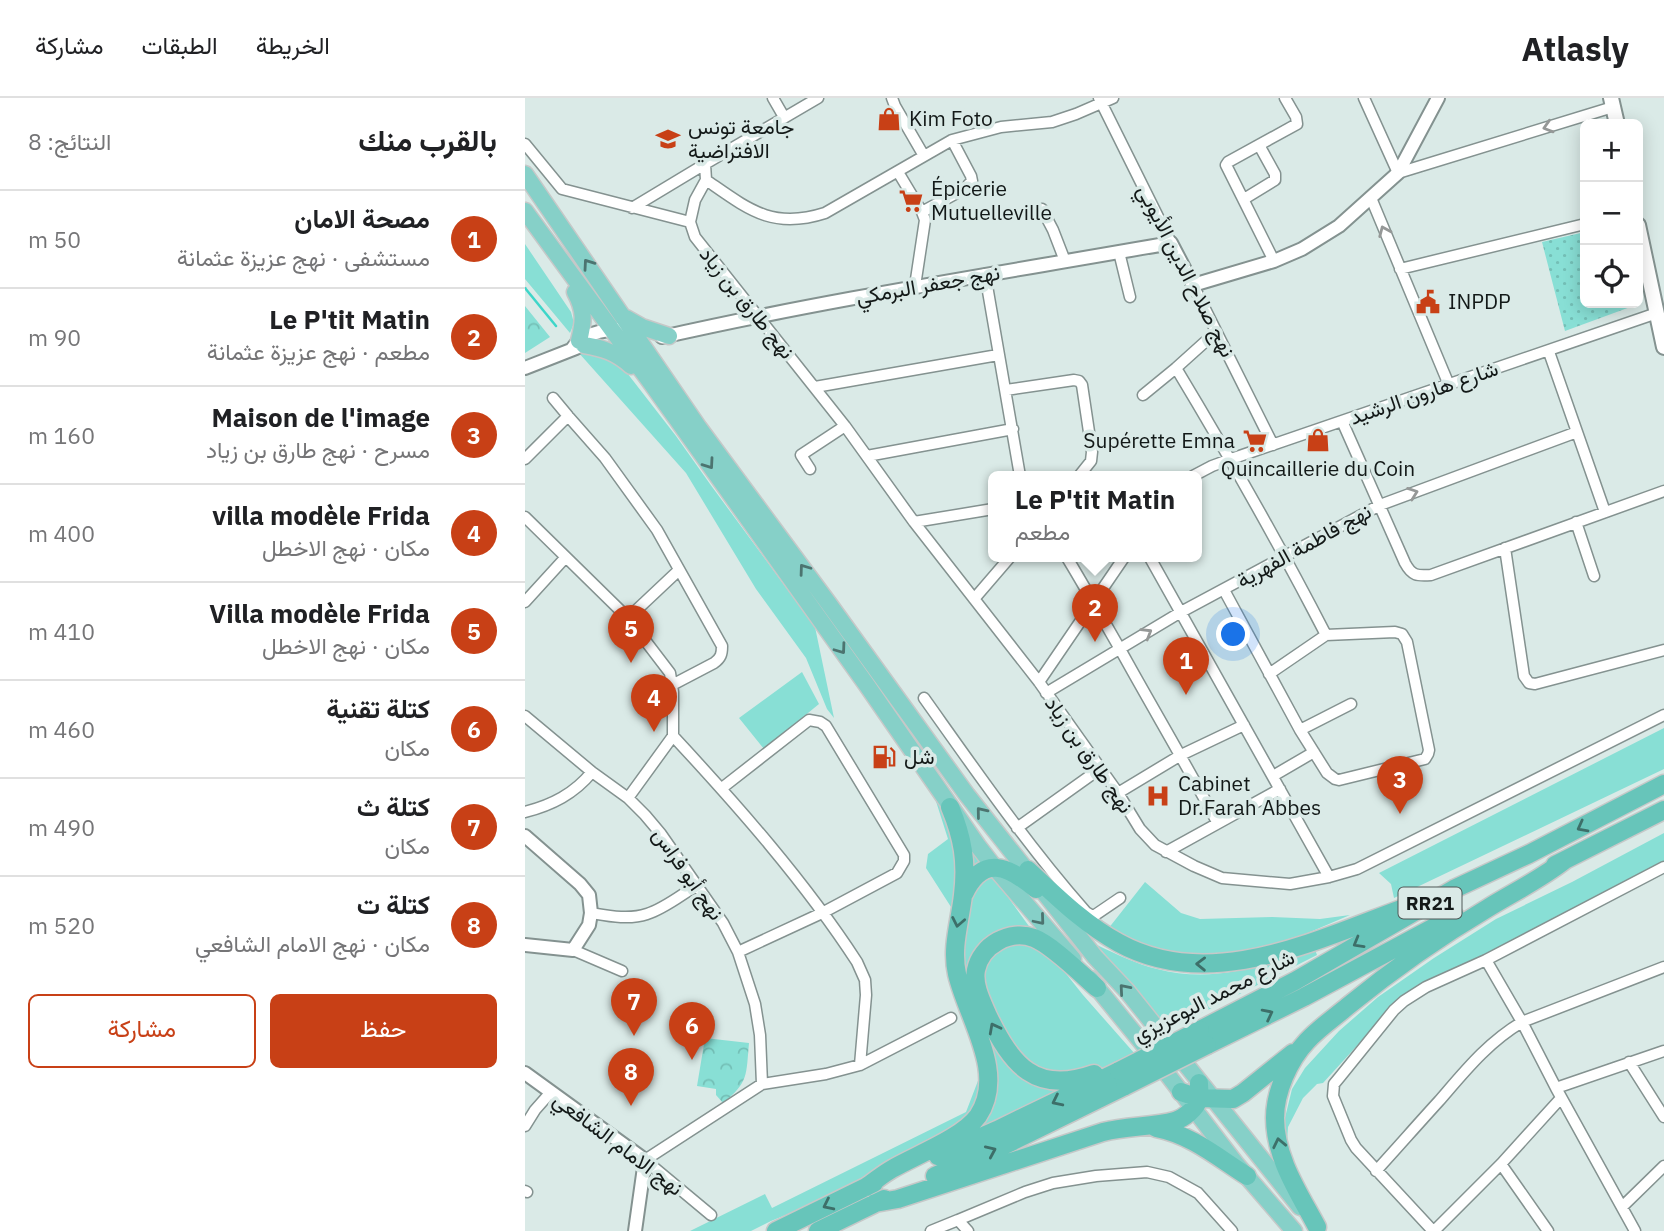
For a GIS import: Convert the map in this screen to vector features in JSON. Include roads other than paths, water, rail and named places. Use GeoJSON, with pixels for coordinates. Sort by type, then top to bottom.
{"type":"FeatureCollection","features":[{"type":"Feature","properties":{"kind":"highway"},"geometry":{"type":"LineString","coordinates":[[525,174],[626,333],[950,807],[995,868],[1181,1091],[1226,1100],[1238,1097],[1362,995],[1429,945],[1542,877],[1565,860]]}},
{"type":"Feature","properties":{"kind":"highway"},"geometry":{"type":"LineString","coordinates":[[525,211],[563,264],[626,333],[699,428],[967,795],[1095,957],[1162,1034],[1247,1176],[1294,1231]]}},
{"type":"Feature","properties":{"kind":"highway"},"geometry":{"type":"LineString","coordinates":[[538,229],[553,243],[615,324],[626,333]]}},
{"type":"Feature","properties":{"kind":"highway"},"geometry":{"type":"LineString","coordinates":[[563,264],[580,300],[584,318],[578,345],[610,351],[659,382],[699,428]]}},
{"type":"Feature","properties":{"kind":"highway"},"geometry":{"type":"LineString","coordinates":[[626,333],[642,327],[675,335],[660,352],[659,382]]}},
{"type":"Feature","properties":{"kind":"highway"},"geometry":{"type":"LineString","coordinates":[[1611,812],[1622,800],[1664,774]]}},
{"type":"Feature","properties":{"kind":"highway","name":"شارع محمد البوعزيزي"},"geometry":{"type":"LineString","coordinates":[[1203,1038],[1454,889],[1529,854],[1664,784]]}},
{"type":"Feature","properties":{"kind":"highway"},"geometry":{"type":"LineString","coordinates":[[866,1186],[891,1169],[960,1133],[979,1115],[989,1086],[983,1047],[957,972],[955,939],[963,895],[965,860],[960,830],[950,807]]}},
{"type":"Feature","properties":{"kind":"highway","name":"شارع محمد البوعزيزي"},"geometry":{"type":"LineString","coordinates":[[776,1231],[866,1186],[1203,1038],[1304,997],[1389,950],[1664,810]]}},
{"type":"Feature","properties":{"kind":"highway"},"geometry":{"type":"LineString","coordinates":[[963,895],[975,875],[981,871],[1002,868],[1053,902]]}},
{"type":"Feature","properties":{"kind":"highway"},"geometry":{"type":"LineString","coordinates":[[1028,870],[1072,911],[1120,944],[1151,956],[1198,964],[1228,963],[1280,951],[1454,889]]}},
{"type":"Feature","properties":{"kind":"highway"},"geometry":{"type":"LineString","coordinates":[[1097,988],[1034,938],[1010,937],[991,945],[980,958],[975,972],[983,1006],[1007,1051],[1022,1069],[1052,1081],[1073,1080],[1104,1071],[1121,1076]]}},
{"type":"Feature","properties":{"kind":"highway"},"geometry":{"type":"LineString","coordinates":[[1306,1041],[1283,1080],[1275,1119],[1280,1151],[1318,1229]]}},
{"type":"Feature","properties":{"kind":"highway","name":"شارع محمد البوعزيزي"},"geometry":{"type":"LineString","coordinates":[[818,1231],[1005,1145],[1121,1076]]}},
{"type":"Feature","properties":{"kind":"highway"},"geometry":{"type":"LineString","coordinates":[[875,1203],[898,1199],[1103,1132],[1173,1122],[1180,1119],[1201,1097]]}},
{"type":"Feature","properties":{"kind":"highway"},"geometry":{"type":"LineString","coordinates":[[1201,1097],[1318,1229]]}},
{"type":"Feature","properties":{"kind":"highway"},"geometry":{"type":"LineString","coordinates":[[1135,1126],[1160,1129],[1191,1140],[1247,1176]]}},
{"type":"Feature","properties":{"kind":"main road"},"geometry":{"type":"LineString","coordinates":[[1642,245],[1664,347]]}},
{"type":"Feature","properties":{"kind":"street"},"geometry":{"type":"LineString","coordinates":[[773,98],[783,117]]}},
{"type":"Feature","properties":{"kind":"street"},"geometry":{"type":"LineString","coordinates":[[632,208],[818,98]]}},
{"type":"Feature","properties":{"kind":"street"},"geometry":{"type":"LineString","coordinates":[[893,98],[924,156]]}},
{"type":"Feature","properties":{"kind":"street"},"geometry":{"type":"LineString","coordinates":[[706,180],[747,208],[768,217],[808,219],[825,213],[952,140],[1000,127],[1052,122],[1113,98]]}},
{"type":"Feature","properties":{"kind":"street"},"geometry":{"type":"LineString","coordinates":[[1274,261],[1227,163],[1297,124],[1285,98]]}},
{"type":"Feature","properties":{"kind":"street"},"geometry":{"type":"LineString","coordinates":[[1364,98],[1398,173]]}},
{"type":"Feature","properties":{"kind":"street"},"geometry":{"type":"LineString","coordinates":[[1193,285],[1274,261],[1324,236],[1398,173],[1438,98]]}},
{"type":"Feature","properties":{"kind":"street","name":"نهج صلاح الدين الأيوبي"},"geometry":{"type":"LineString","coordinates":[[1100,101],[1273,444]]}},
{"type":"Feature","properties":{"kind":"street"},"geometry":{"type":"LineString","coordinates":[[1398,173],[1612,102]]}},
{"type":"Feature","properties":{"kind":"street"},"geometry":{"type":"LineString","coordinates":[[922,212],[964,189],[972,181],[952,140]]}},
{"type":"Feature","properties":{"kind":"street"},"geometry":{"type":"LineString","coordinates":[[525,144],[562,189],[690,222],[695,200],[706,180],[705,164]]}},
{"type":"Feature","properties":{"kind":"street"},"geometry":{"type":"LineString","coordinates":[[1244,199],[1275,180],[1275,174],[1259,145]]}},
{"type":"Feature","properties":{"kind":"street"},"geometry":{"type":"LineString","coordinates":[[898,172],[925,220],[915,286]]}},
{"type":"Feature","properties":{"kind":"street"},"geometry":{"type":"LineString","coordinates":[[1371,198],[1448,385]]}},
{"type":"Feature","properties":{"kind":"street"},"geometry":{"type":"LineString","coordinates":[[1042,209],[1065,261]]}},
{"type":"Feature","properties":{"kind":"street","name":"نهج طارق بن زياد"},"geometry":{"type":"LineString","coordinates":[[690,222],[695,237],[815,387],[914,522],[1039,682],[1101,768],[1140,829],[1166,852],[1222,878],[1290,884],[1329,877],[1357,869],[1664,715]]}},
{"type":"Feature","properties":{"kind":"street"},"geometry":{"type":"LineString","coordinates":[[1400,268],[1580,225]]}},
{"type":"Feature","properties":{"kind":"street","name":"نهج جعفر البرمكي"},"geometry":{"type":"LineString","coordinates":[[525,368],[578,345],[626,333],[675,335],[915,286],[1171,243]]}},
{"type":"Feature","properties":{"kind":"street"},"geometry":{"type":"LineString","coordinates":[[1119,253],[1130,297]]}},
{"type":"Feature","properties":{"kind":"street"},"geometry":{"type":"LineString","coordinates":[[985,274],[1019,471]]}},
{"type":"Feature","properties":{"kind":"street","name":"شارع هارون الرشيد"},"geometry":{"type":"LineString","coordinates":[[1202,471],[1273,444],[1657,313]]}},
{"type":"Feature","properties":{"kind":"street"},"geometry":{"type":"LineString","coordinates":[[1143,395],[1216,332]]}},
{"type":"Feature","properties":{"kind":"street"},"geometry":{"type":"LineString","coordinates":[[1549,352],[1605,512]]}},
{"type":"Feature","properties":{"kind":"street"},"geometry":{"type":"LineString","coordinates":[[815,387],[998,355]]}},
{"type":"Feature","properties":{"kind":"street"},"geometry":{"type":"LineString","coordinates":[[1176,368],[1231,459],[1326,635]]}},
{"type":"Feature","properties":{"kind":"street"},"geometry":{"type":"LineString","coordinates":[[1006,390],[1074,380],[1082,384],[1092,452],[1089,464],[1083,471]]}},
{"type":"Feature","properties":{"kind":"street"},"geometry":{"type":"LineString","coordinates":[[553,398],[605,458],[657,530],[722,646],[720,659],[672,685]]}},
{"type":"Feature","properties":{"kind":"street"},"geometry":{"type":"LineString","coordinates":[[525,459],[568,416]]}},
{"type":"Feature","properties":{"kind":"street"},"geometry":{"type":"LineString","coordinates":[[1342,421],[1405,563],[1410,572],[1415,574],[1431,575],[1664,491]]}},
{"type":"Feature","properties":{"kind":"street"},"geometry":{"type":"LineString","coordinates":[[810,469],[801,455],[845,426]]}},
{"type":"Feature","properties":{"kind":"street"},"geometry":{"type":"LineString","coordinates":[[867,456],[1013,429]]}},
{"type":"Feature","properties":{"kind":"street","name":"نهج فاطمة الفهرية"},"geometry":{"type":"LineString","coordinates":[[1046,693],[1181,612],[1380,505],[1577,432]]}},
{"type":"Feature","properties":{"kind":"street"},"geometry":{"type":"LineString","coordinates":[[914,522],[988,510]]}},
{"type":"Feature","properties":{"kind":"street"},"geometry":{"type":"LineString","coordinates":[[525,517],[628,618],[670,673],[673,736],[628,799]]}},
{"type":"Feature","properties":{"kind":"street"},"geometry":{"type":"LineString","coordinates":[[1576,522],[1594,576]]}},
{"type":"Feature","properties":{"kind":"street"},"geometry":{"type":"LineString","coordinates":[[1505,548],[1524,676],[1529,683],[1535,684],[1664,650]]}},
{"type":"Feature","properties":{"kind":"street"},"geometry":{"type":"LineString","coordinates":[[525,602],[565,558]]}},
{"type":"Feature","properties":{"kind":"street"},"geometry":{"type":"LineString","coordinates":[[974,599],[1006,562]]}},
{"type":"Feature","properties":{"kind":"street"},"geometry":{"type":"LineString","coordinates":[[1070,562],[1217,822]]}},
{"type":"Feature","properties":{"kind":"street"},"geometry":{"type":"LineString","coordinates":[[1039,682],[1121,562]]}},
{"type":"Feature","properties":{"kind":"street"},"geometry":{"type":"LineString","coordinates":[[1152,562],[1329,877]]}},
{"type":"Feature","properties":{"kind":"street"},"geometry":{"type":"LineString","coordinates":[[628,618],[679,570]]}},
{"type":"Feature","properties":{"kind":"street"},"geometry":{"type":"LineString","coordinates":[[1224,590],[1269,674],[1300,730],[1327,773],[1339,780],[1425,759],[1429,750],[1407,642],[1402,634],[1326,635],[1269,674]]}},
{"type":"Feature","properties":{"kind":"street"},"geometry":{"type":"LineString","coordinates":[[924,698],[1017,828],[1086,912],[1095,915],[1120,898]]}},
{"type":"Feature","properties":{"kind":"street"},"geometry":{"type":"LineString","coordinates":[[1300,730],[1351,704]]}},
{"type":"Feature","properties":{"kind":"street","name":"نهج أبو فراس"},"geometry":{"type":"LineString","coordinates":[[525,716],[628,799],[652,823],[723,923],[738,952],[758,1018],[762,1084]]}},
{"type":"Feature","properties":{"kind":"street"},"geometry":{"type":"LineString","coordinates":[[722,788],[809,720],[821,722],[826,726],[904,855],[904,861],[897,873],[822,913],[738,952]]}},
{"type":"Feature","properties":{"kind":"street"},"geometry":{"type":"LineString","coordinates":[[1118,793],[1181,755],[1244,725]]}},
{"type":"Feature","properties":{"kind":"street"},"geometry":{"type":"LineString","coordinates":[[673,736],[722,788],[776,853],[857,962],[865,980],[866,1016],[860,1065]]}},
{"type":"Feature","properties":{"kind":"street"},"geometry":{"type":"LineString","coordinates":[[1273,776],[1314,752]]}},
{"type":"Feature","properties":{"kind":"street"},"geometry":{"type":"LineString","coordinates":[[1017,828],[1101,768]]}},
{"type":"Feature","properties":{"kind":"street"},"geometry":{"type":"LineString","coordinates":[[525,812],[567,796],[592,772]]}},
{"type":"Feature","properties":{"kind":"street"},"geometry":{"type":"LineString","coordinates":[[1166,852],[1280,789]]}},
{"type":"Feature","properties":{"kind":"street"},"geometry":{"type":"LineString","coordinates":[[525,836],[589,895],[591,913],[586,931],[573,950]]}},
{"type":"Feature","properties":{"kind":"street"},"geometry":{"type":"LineString","coordinates":[[1664,867],[1486,960],[1426,987],[1405,1001],[1394,1010],[1334,1084],[1333,1096],[1351,1140],[1434,1231],[1501,1164],[1558,1093],[1629,1062],[1664,1051]]}},
{"type":"Feature","properties":{"kind":"street"},"geometry":{"type":"LineString","coordinates":[[591,913],[619,917],[645,915],[696,886]]}},
{"type":"Feature","properties":{"kind":"street"},"geometry":{"type":"LineString","coordinates":[[525,945],[573,950],[622,971]]}},
{"type":"Feature","properties":{"kind":"street"},"geometry":{"type":"LineString","coordinates":[[1486,960],[1635,1231]]}},
{"type":"Feature","properties":{"kind":"street"},"geometry":{"type":"LineString","coordinates":[[1377,1171],[1486,1048],[1502,1034],[1521,1022],[1664,967]]}},
{"type":"Feature","properties":{"kind":"street"},"geometry":{"type":"LineString","coordinates":[[635,1231],[645,1160],[762,1084],[826,1074],[860,1065],[951,1018]]}},
{"type":"Feature","properties":{"kind":"street"},"geometry":{"type":"LineString","coordinates":[[1629,1062],[1664,1117]]}},
{"type":"Feature","properties":{"kind":"street","name":"نهج الامام الشافعي"},"geometry":{"type":"LineString","coordinates":[[525,1073],[549,1093],[645,1160],[711,1215]]}},
{"type":"Feature","properties":{"kind":"street"},"geometry":{"type":"LineString","coordinates":[[525,1126],[549,1093]]}},
{"type":"Feature","properties":{"kind":"street"},"geometry":{"type":"LineString","coordinates":[[1501,1164],[1548,1231]]}},
{"type":"Feature","properties":{"kind":"street"},"geometry":{"type":"LineString","coordinates":[[1622,1207],[1664,1167]]}},
{"type":"Feature","properties":{"kind":"street"},"geometry":{"type":"LineString","coordinates":[[932,1231],[1053,1183],[1147,1172],[1183,1183],[1198,1194],[1233,1231]]}},
{"type":"Feature","properties":{"kind":"street"},"geometry":{"type":"LineString","coordinates":[[958,1220],[968,1231]]}},
{"type":"Feature","properties":{"kind":"waterway"},"geometry":{"type":"LineString","coordinates":[[525,288],[556,326]]}},
{"type":"Feature","properties":{"kind":"place","name":"Kim Foto"},"geometry":{"type":"Point","coordinates":[889,119]}},
{"type":"Feature","properties":{"kind":"place","name":"جامعة تونس الافتراضية"},"geometry":{"type":"Point","coordinates":[668,139]}},
{"type":"Feature","properties":{"kind":"place","name":"Épicerie Mutuelleville"},"geometry":{"type":"Point","coordinates":[911,201]}},
{"type":"Feature","properties":{"kind":"place","name":"INPDP"},"geometry":{"type":"Point","coordinates":[1428,302]}},
{"type":"Feature","properties":{"kind":"place","name":"Quincaillerie du Coin"},"geometry":{"type":"Point","coordinates":[1318,440]}},
{"type":"Feature","properties":{"kind":"place","name":"Supérette Emna"},"geometry":{"type":"Point","coordinates":[1255,441]}},
{"type":"Feature","properties":{"kind":"place","name":"Le P'tit Matin"},"geometry":{"type":"Point","coordinates":[1095,642]}},
{"type":"Feature","properties":{"kind":"place","name":"Villa modèle Frida"},"geometry":{"type":"Point","coordinates":[631,663]}},
{"type":"Feature","properties":{"kind":"place","name":"مصحة الامان"},"geometry":{"type":"Point","coordinates":[1186,695]}},
{"type":"Feature","properties":{"kind":"place","name":"villa modèle Frida"},"geometry":{"type":"Point","coordinates":[654,732]}},
{"type":"Feature","properties":{"kind":"place","name":"شل"},"geometry":{"type":"Point","coordinates":[884,757]}},
{"type":"Feature","properties":{"kind":"place","name":"Cabinet Dr.Farah Abbes"},"geometry":{"type":"Point","coordinates":[1158,796]}},
{"type":"Feature","properties":{"kind":"place","name":"Maison de l'image"},"geometry":{"type":"Point","coordinates":[1400,814]}},
{"type":"Feature","properties":{"kind":"place","name":"كتلة ث"},"geometry":{"type":"Point","coordinates":[634,1036]}},
{"type":"Feature","properties":{"kind":"place","name":"كتلة تقنية"},"geometry":{"type":"Point","coordinates":[692,1060]}},
{"type":"Feature","properties":{"kind":"place","name":"كتلة ت"},"geometry":{"type":"Point","coordinates":[631,1106]}}]}
